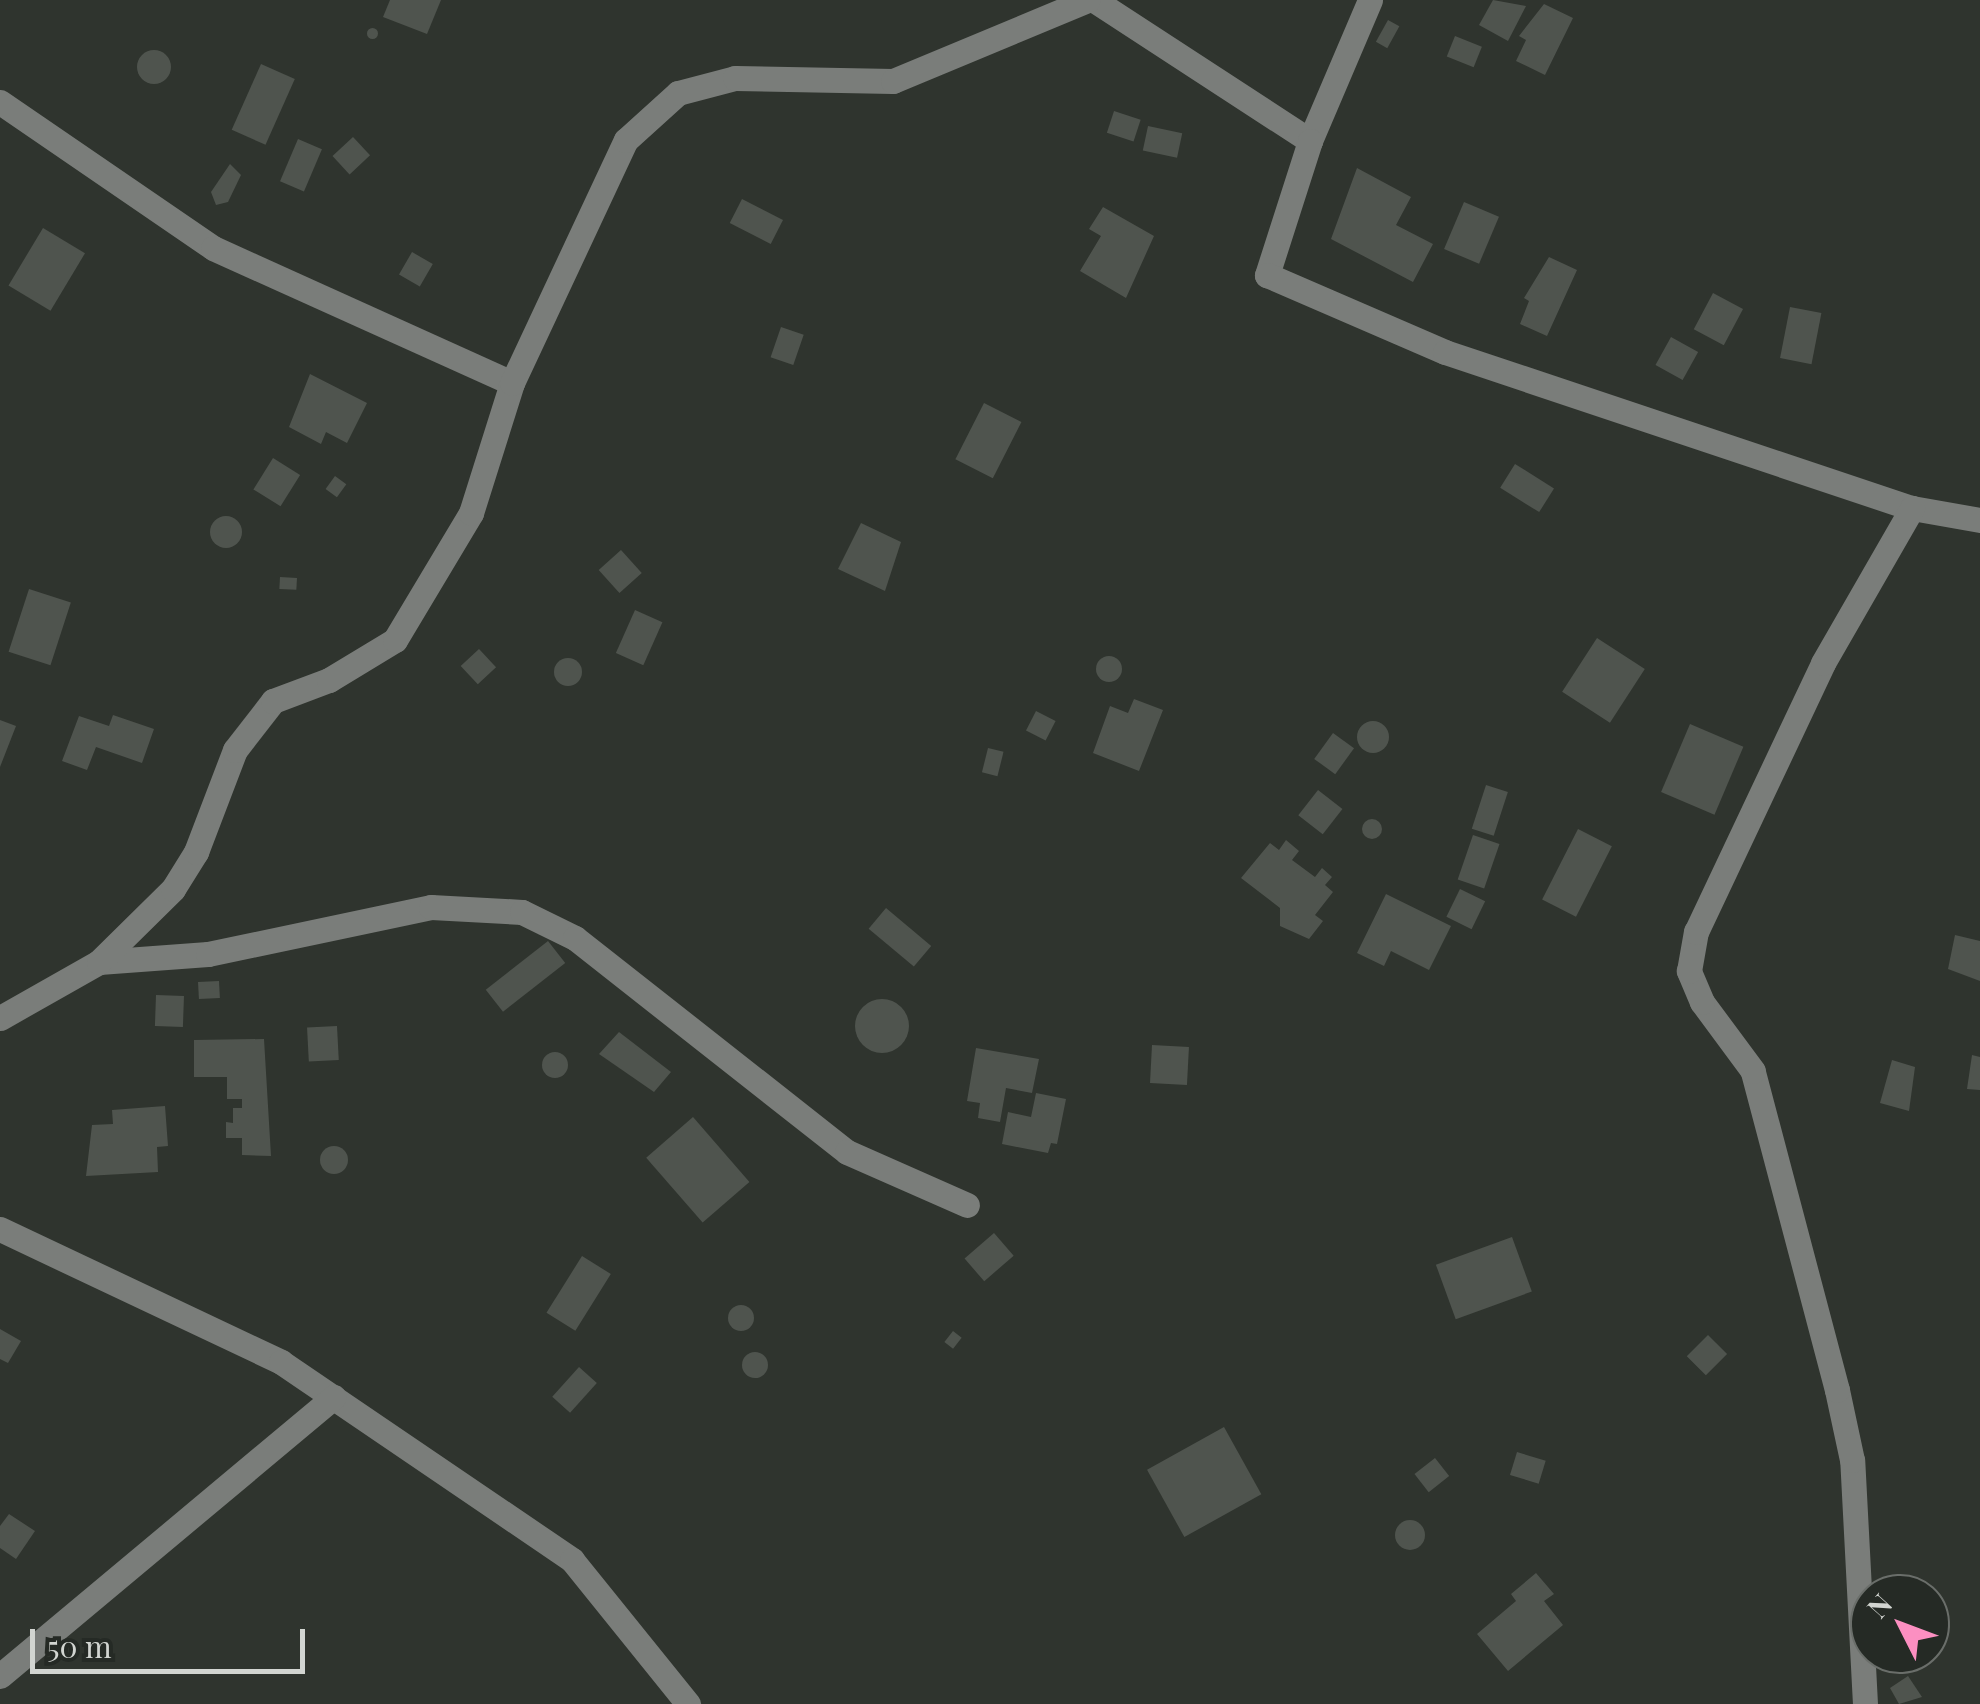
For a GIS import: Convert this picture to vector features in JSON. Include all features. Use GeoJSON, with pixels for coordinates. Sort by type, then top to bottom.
{"type":"FeatureCollection","features":[{"type":"Feature","properties":{"kind":"street"},"geometry":{"type":"LineString","coordinates":[[0,1018],[99,962],[173,889],[196,852],[235,750],[273,701],[328,680],[395,640],[472,514],[512,384],[626,140],[678,93],[735,78],[892,81],[1091,0],[1310,142]]}},
{"type":"Feature","properties":{"kind":"street"},"geometry":{"type":"LineString","coordinates":[[1370,0],[1310,142],[1267,275],[1445,352],[1912,508],[1980,520]]}},
{"type":"Feature","properties":{"kind":"street"},"geometry":{"type":"LineString","coordinates":[[0,102],[213,248],[512,384]]}},
{"type":"Feature","properties":{"kind":"street"},"geometry":{"type":"LineString","coordinates":[[1865,1704],[1852,1460],[1837,1390],[1752,1070],[1689,971],[1696,932],[1823,663],[1912,508]]}},
{"type":"Feature","properties":{"kind":"street"},"geometry":{"type":"LineString","coordinates":[[99,962],[208,954],[431,907],[522,912],[576,938],[847,1152],[968,1205]]}},
{"type":"Feature","properties":{"kind":"street"},"geometry":{"type":"LineString","coordinates":[[0,1229],[281,1362],[572,1560],[688,1704]]}},
{"type":"Feature","properties":{"kind":"street"},"geometry":{"type":"LineString","coordinates":[[0,1676],[334,1397]]}},
{"type":"Feature","properties":{"kind":"building"},"geometry":{"type":"Polygon","coordinates":[[[390,0],[441,0],[427,34],[383,17],[390,0]]]}},
{"type":"Feature","properties":{"kind":"building"},"geometry":{"type":"Polygon","coordinates":[[[1493,0],[1526,6],[1508,41],[1479,25],[1493,0]]]}},
{"type":"Feature","properties":{"kind":"building"},"geometry":{"type":"Polygon","coordinates":[[[1544,4],[1573,18],[1545,75],[1516,61],[1526,40],[1519,36],[1544,4]]]}},
{"type":"Feature","properties":{"kind":"building"},"geometry":{"type":"Polygon","coordinates":[[[1388,20],[1399,26],[1387,48],[1376,42],[1388,20]]]}},
{"type":"Feature","properties":{"kind":"building"},"geometry":{"type":"Polygon","coordinates":[[[372,28],[377,33],[372,38],[367,33],[372,28]]]}},
{"type":"Feature","properties":{"kind":"building"},"geometry":{"type":"Polygon","coordinates":[[[1455,36],[1482,47],[1474,67],[1447,56],[1455,36]]]}},
{"type":"Feature","properties":{"kind":"building"},"geometry":{"type":"Polygon","coordinates":[[[154,50],[166,55],[171,67],[166,79],[154,84],[142,79],[137,67],[142,55],[154,50]]]}},
{"type":"Feature","properties":{"kind":"building"},"geometry":{"type":"Polygon","coordinates":[[[261,64],[295,79],[266,145],[232,130],[261,64]]]}},
{"type":"Feature","properties":{"kind":"building"},"geometry":{"type":"Polygon","coordinates":[[[1114,111],[1141,120],[1134,142],[1107,133],[1114,111]]]}},
{"type":"Feature","properties":{"kind":"building"},"geometry":{"type":"Polygon","coordinates":[[[1148,126],[1182,133],[1177,158],[1143,150],[1148,126]]]}},
{"type":"Feature","properties":{"kind":"building"},"geometry":{"type":"Polygon","coordinates":[[[353,137],[370,155],[350,174],[333,156],[353,137]]]}},
{"type":"Feature","properties":{"kind":"building"},"geometry":{"type":"Polygon","coordinates":[[[298,139],[322,149],[304,192],[280,181],[298,139]]]}},
{"type":"Feature","properties":{"kind":"building"},"geometry":{"type":"Polygon","coordinates":[[[230,164],[241,175],[228,202],[216,205],[211,192],[230,164]]]}},
{"type":"Feature","properties":{"kind":"building"},"geometry":{"type":"Polygon","coordinates":[[[1357,168],[1411,197],[1396,225],[1433,244],[1413,282],[1331,239],[1357,168]]]}},
{"type":"Feature","properties":{"kind":"building"},"geometry":{"type":"Polygon","coordinates":[[[742,199],[783,220],[771,244],[730,223],[742,199]]]}},
{"type":"Feature","properties":{"kind":"building"},"geometry":{"type":"Polygon","coordinates":[[[1464,202],[1499,217],[1479,264],[1444,249],[1464,202]]]}},
{"type":"Feature","properties":{"kind":"building"},"geometry":{"type":"Polygon","coordinates":[[[1103,207],[1154,236],[1126,298],[1080,271],[1101,236],[1089,229],[1103,207]]]}},
{"type":"Feature","properties":{"kind":"building"},"geometry":{"type":"Polygon","coordinates":[[[43,228],[85,253],[50,311],[8,285],[43,228]]]}},
{"type":"Feature","properties":{"kind":"building"},"geometry":{"type":"Polygon","coordinates":[[[412,252],[433,264],[420,287],[399,275],[412,252]]]}},
{"type":"Feature","properties":{"kind":"building"},"geometry":{"type":"Polygon","coordinates":[[[1549,257],[1577,270],[1547,336],[1520,324],[1529,301],[1524,298],[1549,257]]]}},
{"type":"Feature","properties":{"kind":"building"},"geometry":{"type":"Polygon","coordinates":[[[1713,293],[1743,309],[1724,345],[1694,329],[1713,293]]]}},
{"type":"Feature","properties":{"kind":"building"},"geometry":{"type":"Polygon","coordinates":[[[1790,307],[1821,313],[1811,364],[1780,358],[1790,307]]]}},
{"type":"Feature","properties":{"kind":"building"},"geometry":{"type":"Polygon","coordinates":[[[781,327],[804,335],[793,365],[771,357],[781,327]]]}},
{"type":"Feature","properties":{"kind":"building"},"geometry":{"type":"Polygon","coordinates":[[[1671,337],[1698,352],[1683,380],[1655,365],[1671,337]]]}},
{"type":"Feature","properties":{"kind":"building"},"geometry":{"type":"Polygon","coordinates":[[[310,374],[367,403],[347,443],[326,432],[321,444],[289,427],[310,374]]]}},
{"type":"Feature","properties":{"kind":"building"},"geometry":{"type":"Polygon","coordinates":[[[984,403],[1021,422],[993,478],[955,459],[984,403]]]}},
{"type":"Feature","properties":{"kind":"building"},"geometry":{"type":"Polygon","coordinates":[[[273,458],[300,475],[281,506],[253,489],[273,458]]]}},
{"type":"Feature","properties":{"kind":"building"},"geometry":{"type":"Polygon","coordinates":[[[1515,464],[1554,488],[1539,512],[1500,488],[1515,464]]]}},
{"type":"Feature","properties":{"kind":"building"},"geometry":{"type":"Polygon","coordinates":[[[335,476],[346,484],[337,497],[326,489],[335,476]]]}},
{"type":"Feature","properties":{"kind":"building"},"geometry":{"type":"Polygon","coordinates":[[[226,516],[237,521],[242,532],[237,543],[226,548],[215,543],[210,532],[215,521],[226,516]]]}},
{"type":"Feature","properties":{"kind":"building"},"geometry":{"type":"Polygon","coordinates":[[[861,523],[901,542],[885,591],[838,569],[861,523]]]}},
{"type":"Feature","properties":{"kind":"building"},"geometry":{"type":"Polygon","coordinates":[[[621,550],[642,573],[619,593],[599,570],[621,550]]]}},
{"type":"Feature","properties":{"kind":"building"},"geometry":{"type":"Polygon","coordinates":[[[280,577],[297,578],[296,590],[279,589],[280,577]]]}},
{"type":"Feature","properties":{"kind":"building"},"geometry":{"type":"Polygon","coordinates":[[[29,589],[71,603],[50,665],[9,652],[29,589]]]}},
{"type":"Feature","properties":{"kind":"building"},"geometry":{"type":"Polygon","coordinates":[[[635,610],[662,622],[643,665],[616,653],[635,610]]]}},
{"type":"Feature","properties":{"kind":"building"},"geometry":{"type":"Polygon","coordinates":[[[1597,638],[1645,669],[1610,723],[1562,692],[1597,638]]]}},
{"type":"Feature","properties":{"kind":"building"},"geometry":{"type":"Polygon","coordinates":[[[479,649],[496,667],[478,684],[461,666],[479,649]]]}},
{"type":"Feature","properties":{"kind":"building"},"geometry":{"type":"Polygon","coordinates":[[[1109,656],[1118,660],[1122,669],[1118,678],[1109,682],[1100,678],[1096,669],[1100,660],[1109,656]]]}},
{"type":"Feature","properties":{"kind":"building"},"geometry":{"type":"Polygon","coordinates":[[[568,658],[578,662],[582,672],[578,682],[568,686],[558,682],[554,672],[558,662],[568,658]]]}},
{"type":"Feature","properties":{"kind":"building"},"geometry":{"type":"Polygon","coordinates":[[[1134,699],[1163,710],[1139,771],[1093,753],[1110,706],[1128,713],[1134,699]]]}},
{"type":"Feature","properties":{"kind":"building"},"geometry":{"type":"Polygon","coordinates":[[[1036,711],[1056,721],[1046,741],[1026,731],[1036,711]]]}},
{"type":"Feature","properties":{"kind":"building"},"geometry":{"type":"Polygon","coordinates":[[[113,715],[154,729],[142,763],[96,747],[87,770],[62,761],[79,716],[109,726],[113,715]]]}},
{"type":"Feature","properties":{"kind":"building"},"geometry":{"type":"Polygon","coordinates":[[[0,720],[16,726],[0,767],[0,720]]]}},
{"type":"Feature","properties":{"kind":"building"},"geometry":{"type":"Polygon","coordinates":[[[1373,721],[1385,725],[1389,737],[1385,749],[1373,753],[1361,749],[1357,737],[1361,725],[1373,721]]]}},
{"type":"Feature","properties":{"kind":"building"},"geometry":{"type":"Polygon","coordinates":[[[1690,724],[1743,747],[1714,815],[1661,792],[1690,724]]]}},
{"type":"Feature","properties":{"kind":"building"},"geometry":{"type":"Polygon","coordinates":[[[1333,733],[1354,748],[1335,774],[1314,759],[1333,733]]]}},
{"type":"Feature","properties":{"kind":"building"},"geometry":{"type":"Polygon","coordinates":[[[988,748],[1004,752],[997,776],[982,772],[988,748]]]}},
{"type":"Feature","properties":{"kind":"building"},"geometry":{"type":"Polygon","coordinates":[[[1486,785],[1508,792],[1494,836],[1472,829],[1486,785]]]}},
{"type":"Feature","properties":{"kind":"building"},"geometry":{"type":"Polygon","coordinates":[[[1318,790],[1342,809],[1323,834],[1298,815],[1318,790]]]}},
{"type":"Feature","properties":{"kind":"building"},"geometry":{"type":"Polygon","coordinates":[[[1372,819],[1382,829],[1372,839],[1362,829],[1372,819]]]}},
{"type":"Feature","properties":{"kind":"building"},"geometry":{"type":"Polygon","coordinates":[[[1578,829],[1612,846],[1576,917],[1542,899],[1578,829]]]}},
{"type":"Feature","properties":{"kind":"building"},"geometry":{"type":"Polygon","coordinates":[[[1473,835],[1499,844],[1484,889],[1458,879],[1473,835]]]}},
{"type":"Feature","properties":{"kind":"building"},"geometry":{"type":"Polygon","coordinates":[[[1286,840],[1299,851],[1292,860],[1315,877],[1322,868],[1332,877],[1325,885],[1333,892],[1315,915],[1323,921],[1309,939],[1280,926],[1280,908],[1241,878],[1270,843],[1279,850],[1286,840]]]}},
{"type":"Feature","properties":{"kind":"building"},"geometry":{"type":"Polygon","coordinates":[[[1460,889],[1485,901],[1472,929],[1446,917],[1460,889]]]}},
{"type":"Feature","properties":{"kind":"building"},"geometry":{"type":"Polygon","coordinates":[[[1386,894],[1451,926],[1429,970],[1391,951],[1384,966],[1357,953],[1386,894]]]}},
{"type":"Feature","properties":{"kind":"building"},"geometry":{"type":"Polygon","coordinates":[[[886,908],[931,946],[914,967],[869,929],[886,908]]]}},
{"type":"Feature","properties":{"kind":"building"},"geometry":{"type":"Polygon","coordinates":[[[1955,935],[1980,941],[1980,981],[1948,969],[1955,935]]]}},
{"type":"Feature","properties":{"kind":"building"},"geometry":{"type":"Polygon","coordinates":[[[548,941],[565,963],[503,1012],[486,990],[548,941]]]}},
{"type":"Feature","properties":{"kind":"building"},"geometry":{"type":"Polygon","coordinates":[[[219,981],[220,998],[199,999],[198,982],[219,981]]]}},
{"type":"Feature","properties":{"kind":"building"},"geometry":{"type":"Polygon","coordinates":[[[156,995],[184,996],[183,1027],[155,1026],[156,995]]]}},
{"type":"Feature","properties":{"kind":"building"},"geometry":{"type":"Polygon","coordinates":[[[882,999],[901,1007],[909,1026],[901,1045],[882,1053],[863,1045],[855,1026],[863,1007],[882,999]]]}},
{"type":"Feature","properties":{"kind":"building"},"geometry":{"type":"Polygon","coordinates":[[[337,1026],[339,1060],[309,1062],[307,1028],[337,1026]]]}},
{"type":"Feature","properties":{"kind":"building"},"geometry":{"type":"Polygon","coordinates":[[[619,1032],[671,1072],[654,1092],[599,1054],[619,1032]]]}},
{"type":"Feature","properties":{"kind":"building"},"geometry":{"type":"Polygon","coordinates":[[[264,1039],[271,1156],[242,1155],[242,1138],[226,1138],[226,1122],[233,1123],[233,1108],[242,1108],[242,1099],[227,1099],[227,1077],[194,1077],[194,1040],[264,1039]]]}},
{"type":"Feature","properties":{"kind":"building"},"geometry":{"type":"Polygon","coordinates":[[[1152,1045],[1189,1047],[1187,1085],[1150,1083],[1152,1045]]]}},
{"type":"Feature","properties":{"kind":"building"},"geometry":{"type":"Polygon","coordinates":[[[976,1048],[1039,1059],[1032,1093],[1006,1088],[1000,1122],[978,1118],[980,1103],[967,1101],[976,1048]]]}},
{"type":"Feature","properties":{"kind":"building"},"geometry":{"type":"Polygon","coordinates":[[[555,1052],[564,1056],[568,1065],[564,1074],[555,1078],[546,1074],[542,1065],[546,1056],[555,1052]]]}},
{"type":"Feature","properties":{"kind":"building"},"geometry":{"type":"Polygon","coordinates":[[[1972,1055],[1980,1057],[1980,1090],[1967,1089],[1972,1055]]]}},
{"type":"Feature","properties":{"kind":"building"},"geometry":{"type":"Polygon","coordinates":[[[1892,1060],[1915,1067],[1909,1111],[1880,1103],[1892,1060]]]}},
{"type":"Feature","properties":{"kind":"building"},"geometry":{"type":"Polygon","coordinates":[[[1036,1093],[1066,1099],[1057,1144],[1051,1143],[1048,1153],[1002,1144],[1008,1112],[1031,1117],[1036,1093]]]}},
{"type":"Feature","properties":{"kind":"building"},"geometry":{"type":"Polygon","coordinates":[[[165,1106],[168,1146],[157,1147],[158,1172],[86,1176],[92,1125],[113,1124],[112,1110],[165,1106]]]}},
{"type":"Feature","properties":{"kind":"building"},"geometry":{"type":"Polygon","coordinates":[[[693,1117],[749,1182],[703,1223],[646,1158],[693,1117]]]}},
{"type":"Feature","properties":{"kind":"building"},"geometry":{"type":"Polygon","coordinates":[[[334,1146],[344,1150],[348,1160],[344,1170],[334,1174],[324,1170],[320,1160],[324,1150],[334,1146]]]}},
{"type":"Feature","properties":{"kind":"building"},"geometry":{"type":"Polygon","coordinates":[[[994,1233],[1014,1256],[984,1281],[965,1259],[994,1233]]]}},
{"type":"Feature","properties":{"kind":"building"},"geometry":{"type":"Polygon","coordinates":[[[1512,1237],[1532,1292],[1456,1319],[1436,1265],[1512,1237]]]}},
{"type":"Feature","properties":{"kind":"building"},"geometry":{"type":"Polygon","coordinates":[[[582,1256],[611,1274],[575,1331],[546,1313],[582,1256]]]}},
{"type":"Feature","properties":{"kind":"building"},"geometry":{"type":"Polygon","coordinates":[[[741,1305],[750,1309],[754,1318],[750,1327],[741,1331],[732,1327],[728,1318],[732,1309],[741,1305]]]}},
{"type":"Feature","properties":{"kind":"building"},"geometry":{"type":"Polygon","coordinates":[[[0,1329],[21,1341],[8,1363],[0,1359],[0,1329]]]}},
{"type":"Feature","properties":{"kind":"building"},"geometry":{"type":"Polygon","coordinates":[[[953,1331],[962,1338],[953,1349],[944,1342],[953,1331]]]}},
{"type":"Feature","properties":{"kind":"building"},"geometry":{"type":"Polygon","coordinates":[[[1708,1335],[1727,1354],[1706,1375],[1687,1356],[1708,1335]]]}},
{"type":"Feature","properties":{"kind":"building"},"geometry":{"type":"Polygon","coordinates":[[[755,1352],[764,1356],[768,1365],[764,1374],[755,1378],[746,1374],[742,1365],[746,1356],[755,1352]]]}},
{"type":"Feature","properties":{"kind":"building"},"geometry":{"type":"Polygon","coordinates":[[[579,1367],[597,1383],[570,1413],[552,1397],[579,1367]]]}},
{"type":"Feature","properties":{"kind":"building"},"geometry":{"type":"Polygon","coordinates":[[[1224,1427],[1261,1494],[1184,1537],[1147,1470],[1224,1427]]]}},
{"type":"Feature","properties":{"kind":"building"},"geometry":{"type":"Polygon","coordinates":[[[1517,1452],[1546,1461],[1539,1484],[1510,1475],[1517,1452]]]}},
{"type":"Feature","properties":{"kind":"building"},"geometry":{"type":"Polygon","coordinates":[[[1435,1458],[1449,1476],[1429,1492],[1415,1474],[1435,1458]]]}},
{"type":"Feature","properties":{"kind":"building"},"geometry":{"type":"Polygon","coordinates":[[[9,1514],[35,1531],[16,1559],[0,1548],[0,1526],[9,1514]]]}},
{"type":"Feature","properties":{"kind":"building"},"geometry":{"type":"Polygon","coordinates":[[[1410,1520],[1421,1524],[1425,1535],[1421,1546],[1410,1550],[1399,1546],[1395,1535],[1399,1524],[1410,1520]]]}},
{"type":"Feature","properties":{"kind":"building"},"geometry":{"type":"Polygon","coordinates":[[[1536,1573],[1554,1594],[1544,1601],[1563,1625],[1508,1671],[1477,1634],[1516,1601],[1511,1594],[1536,1573]]]}},
{"type":"Feature","properties":{"kind":"building"},"geometry":{"type":"Polygon","coordinates":[[[1908,1676],[1922,1697],[1899,1704],[1890,1688],[1908,1676]]]}}]}
